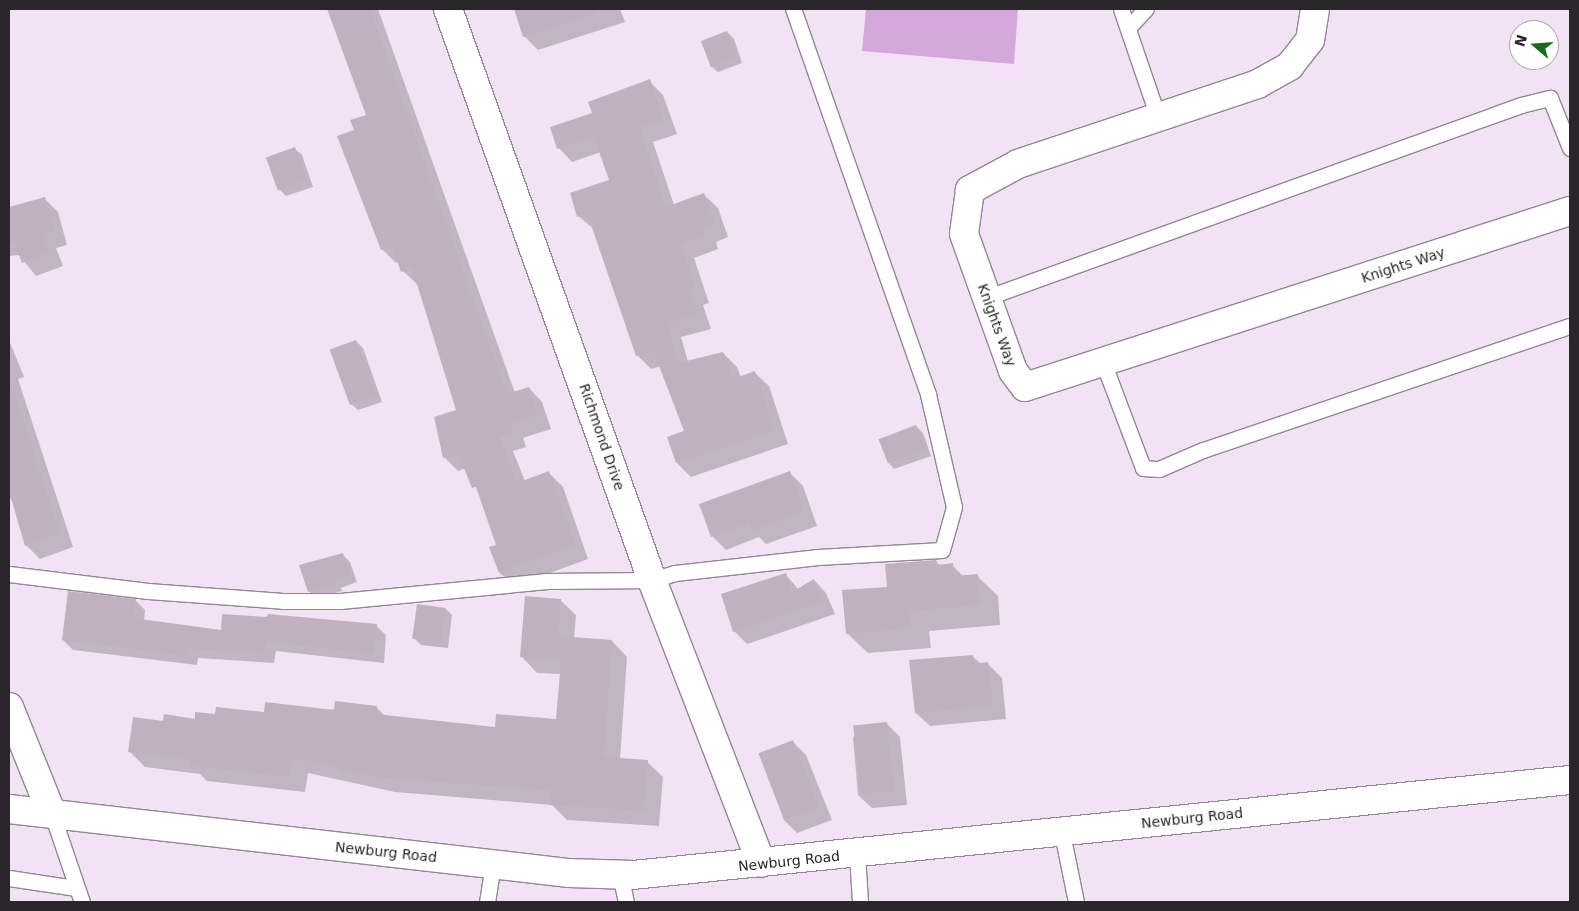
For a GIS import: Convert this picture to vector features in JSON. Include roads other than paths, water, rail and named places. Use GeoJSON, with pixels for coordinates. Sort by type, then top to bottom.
{"type":"FeatureCollection","features":[{"type":"Feature","properties":{"kind":"street","name":"Richmond Drive"},"geometry":{"type":"LineString","coordinates":[[448,9],[652,580],[761,864]]}},
{"type":"Feature","properties":{"kind":"street","name":"Knights Way"},"geometry":{"type":"LineString","coordinates":[[1315,9],[1310,40],[1290,66],[1258,84],[1018,164],[970,190],[964,234],[1014,372],[1025,387],[1570,211]]}},
{"type":"Feature","properties":{"kind":"street"},"geometry":{"type":"LineString","coordinates":[[9,707],[52,814]]}},
{"type":"Feature","properties":{"kind":"street","name":"Newburg Road"},"geometry":{"type":"LineString","coordinates":[[9,809],[569,873],[620,874],[761,864],[1570,780]]}},
{"type":"Feature","properties":{"kind":"lane"},"geometry":{"type":"LineString","coordinates":[[9,574],[148,591],[293,601],[340,601],[547,581],[652,580],[675,573],[818,557],[942,550],[954,507],[928,394],[793,9]]}},
{"type":"Feature","properties":{"kind":"lane"},"geometry":{"type":"LineString","coordinates":[[1121,9],[1158,117]]}},
{"type":"Feature","properties":{"kind":"lane"},"geometry":{"type":"LineString","coordinates":[[1128,28],[1146,9]]}},
{"type":"Feature","properties":{"kind":"lane"},"geometry":{"type":"LineString","coordinates":[[988,297],[1521,105],[1550,98],[1570,148]]}},
{"type":"Feature","properties":{"kind":"lane"},"geometry":{"type":"LineString","coordinates":[[1103,362],[1144,468],[1159,469],[1203,450],[1570,326]]}},
{"type":"Feature","properties":{"kind":"lane"},"geometry":{"type":"LineString","coordinates":[[52,814],[82,902]]}},
{"type":"Feature","properties":{"kind":"lane"},"geometry":{"type":"LineString","coordinates":[[1062,833],[1076,902]]}},
{"type":"Feature","properties":{"kind":"lane"},"geometry":{"type":"LineString","coordinates":[[857,854],[860,902]]}},
{"type":"Feature","properties":{"kind":"lane"},"geometry":{"type":"LineString","coordinates":[[487,902],[493,864]]}},
{"type":"Feature","properties":{"kind":"lane"},"geometry":{"type":"LineString","coordinates":[[620,874],[626,902]]}},
{"type":"Feature","properties":{"kind":"lane"},"geometry":{"type":"LineString","coordinates":[[9,878],[76,888]]}}]}
